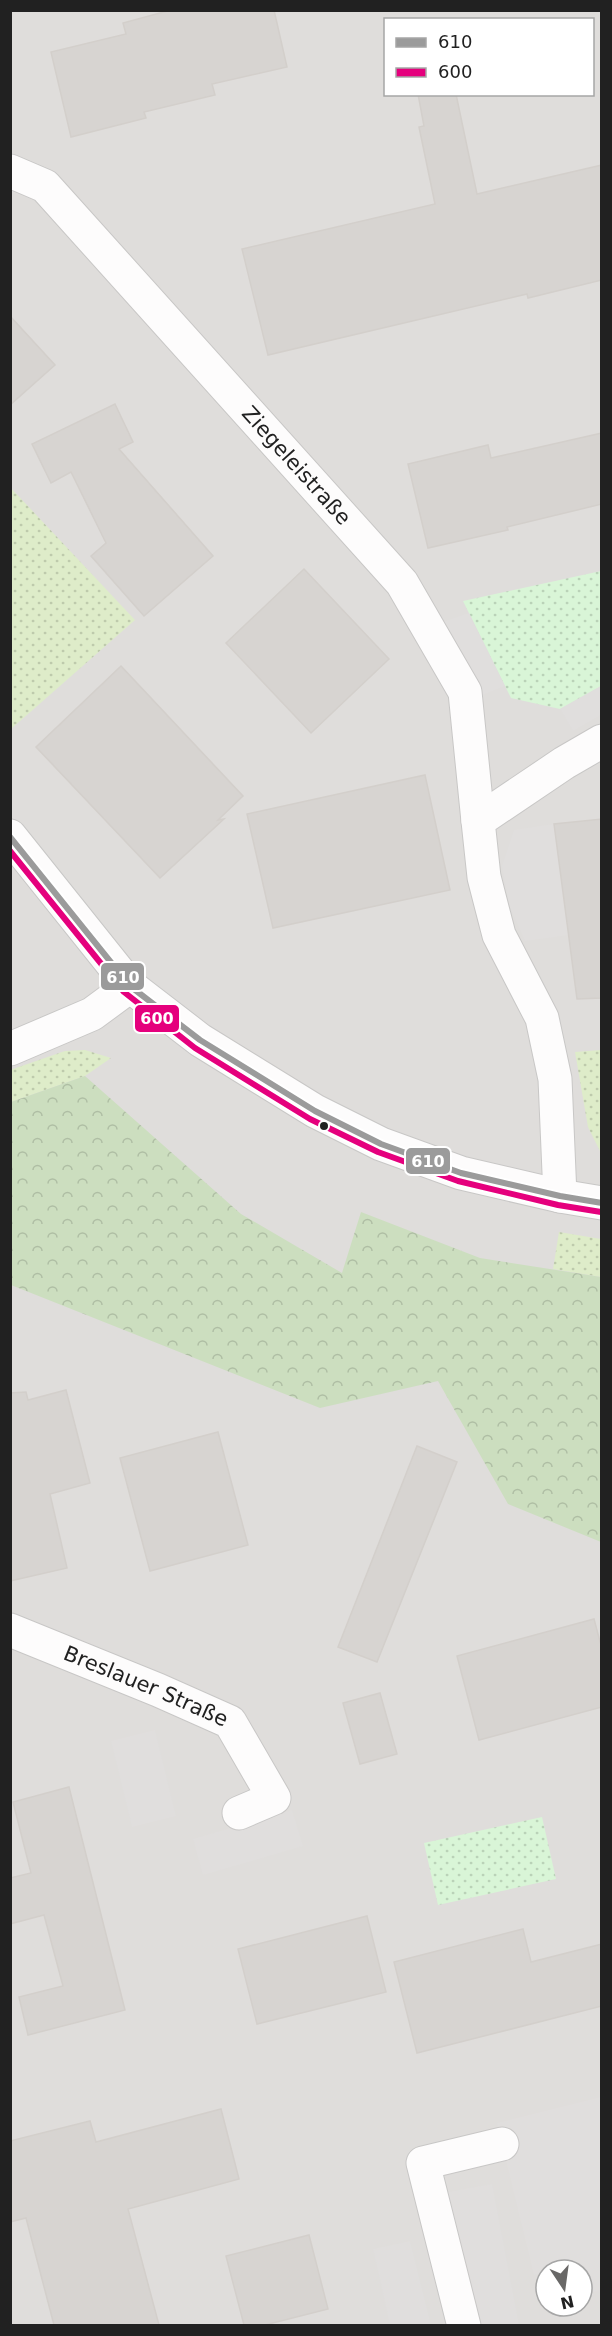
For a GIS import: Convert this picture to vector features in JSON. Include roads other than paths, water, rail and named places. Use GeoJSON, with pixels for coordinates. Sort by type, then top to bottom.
{"type":"FeatureCollection","features":[{"type":"Feature","properties":{"kind":"street","name":"Ziegeleistraße"},"geometry":{"type":"LineString","coordinates":[[10,171],[45,186],[402,583],[465,692],[484,877],[499,935],[542,1018],[555,1079],[560,1196]]}},
{"type":"Feature","properties":{"kind":"street"},"geometry":{"type":"LineString","coordinates":[[478,821],[564,763],[602,741]]}},
{"type":"Feature","properties":{"kind":"street"},"geometry":{"type":"LineString","coordinates":[[10,836],[130,986],[200,1040],[315,1112],[381,1144],[461,1173],[560,1196],[602,1203]]}},
{"type":"Feature","properties":{"kind":"street"},"geometry":{"type":"LineString","coordinates":[[10,1049],[92,1014],[130,986]]}},
{"type":"Feature","properties":{"kind":"street","name":"Breslauer Straße"},"geometry":{"type":"LineString","coordinates":[[10,1630],[230,1722],[274,1798],[239,1813]]}},
{"type":"Feature","properties":{"kind":"street"},"geometry":{"type":"LineString","coordinates":[[464,2325],[423,2163],[502,2144]]}}]}
